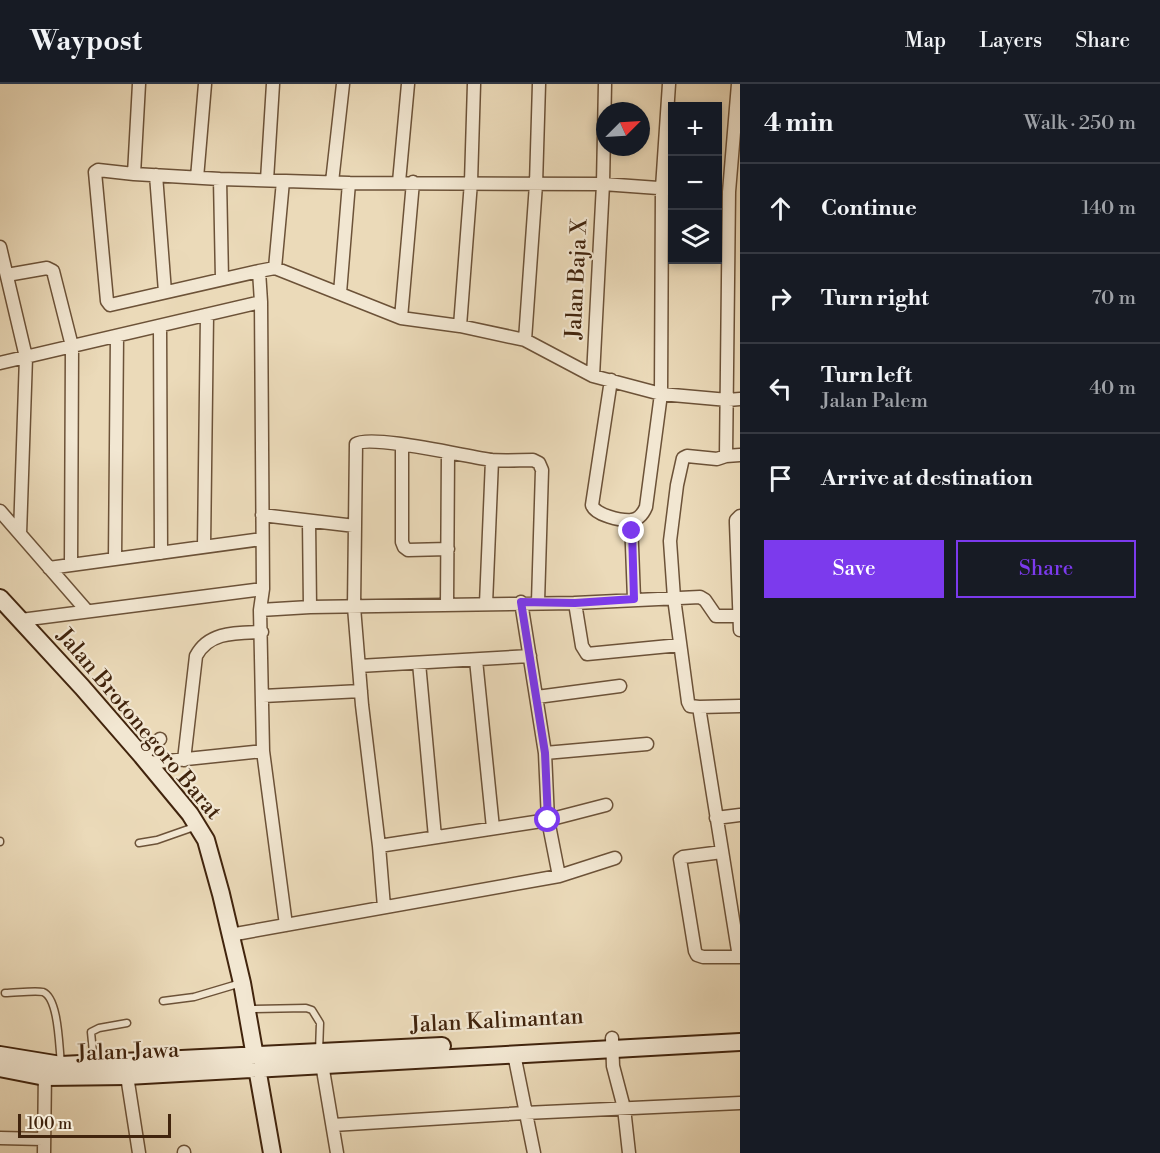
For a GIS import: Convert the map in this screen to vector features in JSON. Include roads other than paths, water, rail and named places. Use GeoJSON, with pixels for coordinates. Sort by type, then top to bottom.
{"type":"FeatureCollection","features":[{"type":"Feature","properties":{"kind":"main road","name":"Jalan Brotonegoro Barat"},"geometry":{"type":"LineString","coordinates":[[0,598],[145,760],[190,814],[206,840],[242,983],[272,1153]]}},
{"type":"Feature","properties":{"kind":"main road","name":"Jalan Kalimantan"},"geometry":{"type":"LineString","coordinates":[[437,1053],[514,1054],[740,1032]]}},
{"type":"Feature","properties":{"kind":"main road","name":"Jalan Kalimantan"},"geometry":{"type":"LineString","coordinates":[[257,1061],[612,1044],[740,1042]]}},
{"type":"Feature","properties":{"kind":"main road","name":"Jalan Jawa"},"geometry":{"type":"LineString","coordinates":[[0,1055],[50,1068],[127,1076],[257,1061]]}},
{"type":"Feature","properties":{"kind":"main road","name":"Jalan Jawa"},"geometry":{"type":"LineString","coordinates":[[0,1068],[257,1061]]}},
{"type":"Feature","properties":{"kind":"street"},"geometry":{"type":"LineString","coordinates":[[134,174],[140,84]]}},
{"type":"Feature","properties":{"kind":"street"},"geometry":{"type":"LineString","coordinates":[[197,178],[205,84]]}},
{"type":"Feature","properties":{"kind":"street"},"geometry":{"type":"LineString","coordinates":[[267,180],[273,84]]}},
{"type":"Feature","properties":{"kind":"street"},"geometry":{"type":"LineString","coordinates":[[332,182],[343,84]]}},
{"type":"Feature","properties":{"kind":"street"},"geometry":{"type":"LineString","coordinates":[[399,182],[408,84]]}},
{"type":"Feature","properties":{"kind":"street"},"geometry":{"type":"LineString","coordinates":[[460,326],[471,182],[474,84]]}},
{"type":"Feature","properties":{"kind":"street"},"geometry":{"type":"LineString","coordinates":[[525,340],[536,184],[539,84]]}},
{"type":"Feature","properties":{"kind":"street","name":"Jalan Baja X"},"geometry":{"type":"LineString","coordinates":[[593,376],[603,183],[605,84]]}},
{"type":"Feature","properties":{"kind":"street"},"geometry":{"type":"LineString","coordinates":[[611,380],[592,505],[599,514],[631,520],[640,516],[646,507],[661,394],[669,84]]}},
{"type":"Feature","properties":{"kind":"street"},"geometry":{"type":"LineString","coordinates":[[726,456],[734,400],[735,208],[723,192],[738,84]]}},
{"type":"Feature","properties":{"kind":"street"},"geometry":{"type":"LineString","coordinates":[[667,189],[603,183],[349,183],[197,178],[99,170],[94,172],[108,303],[112,306],[275,268],[401,318],[460,326],[525,340],[593,376],[661,394],[734,400]]}},
{"type":"Feature","properties":{"kind":"street"},"geometry":{"type":"LineString","coordinates":[[156,175],[165,292]]}},
{"type":"Feature","properties":{"kind":"street"},"geometry":{"type":"LineString","coordinates":[[220,179],[222,279]]}},
{"type":"Feature","properties":{"kind":"street"},"geometry":{"type":"LineString","coordinates":[[275,268],[283,181]]}},
{"type":"Feature","properties":{"kind":"street"},"geometry":{"type":"LineString","coordinates":[[401,318],[412,182]]}},
{"type":"Feature","properties":{"kind":"street"},"geometry":{"type":"LineString","coordinates":[[340,293],[349,183]]}},
{"type":"Feature","properties":{"kind":"street"},"geometry":{"type":"LineString","coordinates":[[0,247],[26,357],[20,534]]}},
{"type":"Feature","properties":{"kind":"street"},"geometry":{"type":"LineString","coordinates":[[7,275],[51,269],[54,273],[72,346],[70,565]]}},
{"type":"Feature","properties":{"kind":"street"},"geometry":{"type":"LineString","coordinates":[[259,272],[263,589],[260,610],[263,751],[286,925]]}},
{"type":"Feature","properties":{"kind":"street"},"geometry":{"type":"LineString","coordinates":[[0,363],[261,302]]}},
{"type":"Feature","properties":{"kind":"street"},"geometry":{"type":"LineString","coordinates":[[204,547],[207,315]]}},
{"type":"Feature","properties":{"kind":"street"},"geometry":{"type":"LineString","coordinates":[[160,326],[161,553]]}},
{"type":"Feature","properties":{"kind":"street"},"geometry":{"type":"LineString","coordinates":[[116,559],[117,336]]}},
{"type":"Feature","properties":{"kind":"street"},"geometry":{"type":"LineString","coordinates":[[384,907],[354,607],[356,444],[362,441],[402,445],[492,460],[533,460],[539,463],[542,470],[538,602]]}},
{"type":"Feature","properties":{"kind":"street"},"geometry":{"type":"LineString","coordinates":[[402,445],[402,542],[404,547],[408,549],[448,549]]}},
{"type":"Feature","properties":{"kind":"street"},"geometry":{"type":"LineString","coordinates":[[447,605],[448,453]]}},
{"type":"Feature","properties":{"kind":"street"},"geometry":{"type":"LineString","coordinates":[[740,455],[717,459],[687,456],[683,458],[670,541],[674,598],[688,702],[690,706],[699,707],[740,706]]}},
{"type":"Feature","properties":{"kind":"street"},"geometry":{"type":"LineString","coordinates":[[486,604],[492,460]]}},
{"type":"Feature","properties":{"kind":"street"},"geometry":{"type":"LineString","coordinates":[[0,511],[87,611]]}},
{"type":"Feature","properties":{"kind":"street"},"geometry":{"type":"LineString","coordinates":[[262,515],[355,526]]}},
{"type":"Feature","properties":{"kind":"street"},"geometry":{"type":"LineString","coordinates":[[740,516],[736,519],[740,630]]}},
{"type":"Feature","properties":{"kind":"street"},"geometry":{"type":"LineString","coordinates":[[631,520],[634,599]]}},
{"type":"Feature","properties":{"kind":"street"},"geometry":{"type":"LineString","coordinates":[[309,521],[310,607]]}},
{"type":"Feature","properties":{"kind":"street"},"geometry":{"type":"LineString","coordinates":[[49,568],[262,539]]}},
{"type":"Feature","properties":{"kind":"street"},"geometry":{"type":"LineString","coordinates":[[21,620],[263,589]]}},
{"type":"Feature","properties":{"kind":"street"},"geometry":{"type":"LineString","coordinates":[[260,610],[521,602],[575,603],[700,597],[705,600],[716,616],[739,616]]}},
{"type":"Feature","properties":{"kind":"street"},"geometry":{"type":"LineString","coordinates":[[521,602],[545,753],[548,820],[559,876]]}},
{"type":"Feature","properties":{"kind":"street"},"geometry":{"type":"LineString","coordinates":[[575,603],[582,646],[587,654],[680,645]]}},
{"type":"Feature","properties":{"kind":"street"},"geometry":{"type":"LineString","coordinates":[[184,760],[196,656],[201,646],[220,636],[262,632]]}},
{"type":"Feature","properties":{"kind":"street"},"geometry":{"type":"LineString","coordinates":[[359,666],[530,656]]}},
{"type":"Feature","properties":{"kind":"street"},"geometry":{"type":"LineString","coordinates":[[476,660],[493,828]]}},
{"type":"Feature","properties":{"kind":"street"},"geometry":{"type":"LineString","coordinates":[[419,663],[435,837]]}},
{"type":"Feature","properties":{"kind":"street"},"geometry":{"type":"LineString","coordinates":[[537,698],[620,686]]}},
{"type":"Feature","properties":{"kind":"street"},"geometry":{"type":"LineString","coordinates":[[263,696],[361,691]]}},
{"type":"Feature","properties":{"kind":"street"},"geometry":{"type":"LineString","coordinates":[[699,707],[739,957],[703,957],[697,955],[695,951],[680,863],[683,857],[722,852]]}},
{"type":"Feature","properties":{"kind":"street"},"geometry":{"type":"LineString","coordinates":[[145,760],[160,739]]}},
{"type":"Feature","properties":{"kind":"street"},"geometry":{"type":"LineString","coordinates":[[545,753],[647,744]]}},
{"type":"Feature","properties":{"kind":"street"},"geometry":{"type":"LineString","coordinates":[[145,760],[184,760],[263,751]]}},
{"type":"Feature","properties":{"kind":"street"},"geometry":{"type":"LineString","coordinates":[[379,846],[548,820],[606,805]]}},
{"type":"Feature","properties":{"kind":"street"},"geometry":{"type":"LineString","coordinates":[[717,818],[740,815]]}},
{"type":"Feature","properties":{"kind":"street"},"geometry":{"type":"LineString","coordinates":[[230,935],[559,876],[615,858]]}},
{"type":"Feature","properties":{"kind":"street"},"geometry":{"type":"LineString","coordinates":[[612,1044],[613,1066],[624,1108],[629,1153]]}},
{"type":"Feature","properties":{"kind":"street"},"geometry":{"type":"LineString","coordinates":[[514,1054],[534,1153]]}},
{"type":"Feature","properties":{"kind":"street"},"geometry":{"type":"LineString","coordinates":[[320,1058],[337,1153]]}},
{"type":"Feature","properties":{"kind":"street"},"geometry":{"type":"LineString","coordinates":[[44,1153],[50,1068]]}},
{"type":"Feature","properties":{"kind":"street"},"geometry":{"type":"LineString","coordinates":[[127,1076],[139,1153]]}},
{"type":"Feature","properties":{"kind":"street"},"geometry":{"type":"LineString","coordinates":[[333,1125],[740,1103]]}},
{"type":"Feature","properties":{"kind":"street"},"geometry":{"type":"LineString","coordinates":[[0,1138],[44,1138]]}},
{"type":"Feature","properties":{"kind":"lane"},"geometry":{"type":"LineString","coordinates":[[139,843],[157,840],[197,825]]}},
{"type":"Feature","properties":{"kind":"lane"},"geometry":{"type":"LineString","coordinates":[[163,1001],[194,997],[242,983]]}},
{"type":"Feature","properties":{"kind":"lane"},"geometry":{"type":"LineString","coordinates":[[5,993],[43,992],[49,997],[56,1013],[50,1068]]}},
{"type":"Feature","properties":{"kind":"lane"},"geometry":{"type":"LineString","coordinates":[[247,1009],[306,1008],[312,1010],[320,1023],[320,1058]]}},
{"type":"Feature","properties":{"kind":"lane"},"geometry":{"type":"LineString","coordinates":[[94,1064],[91,1032],[99,1028],[127,1023]]}}]}
